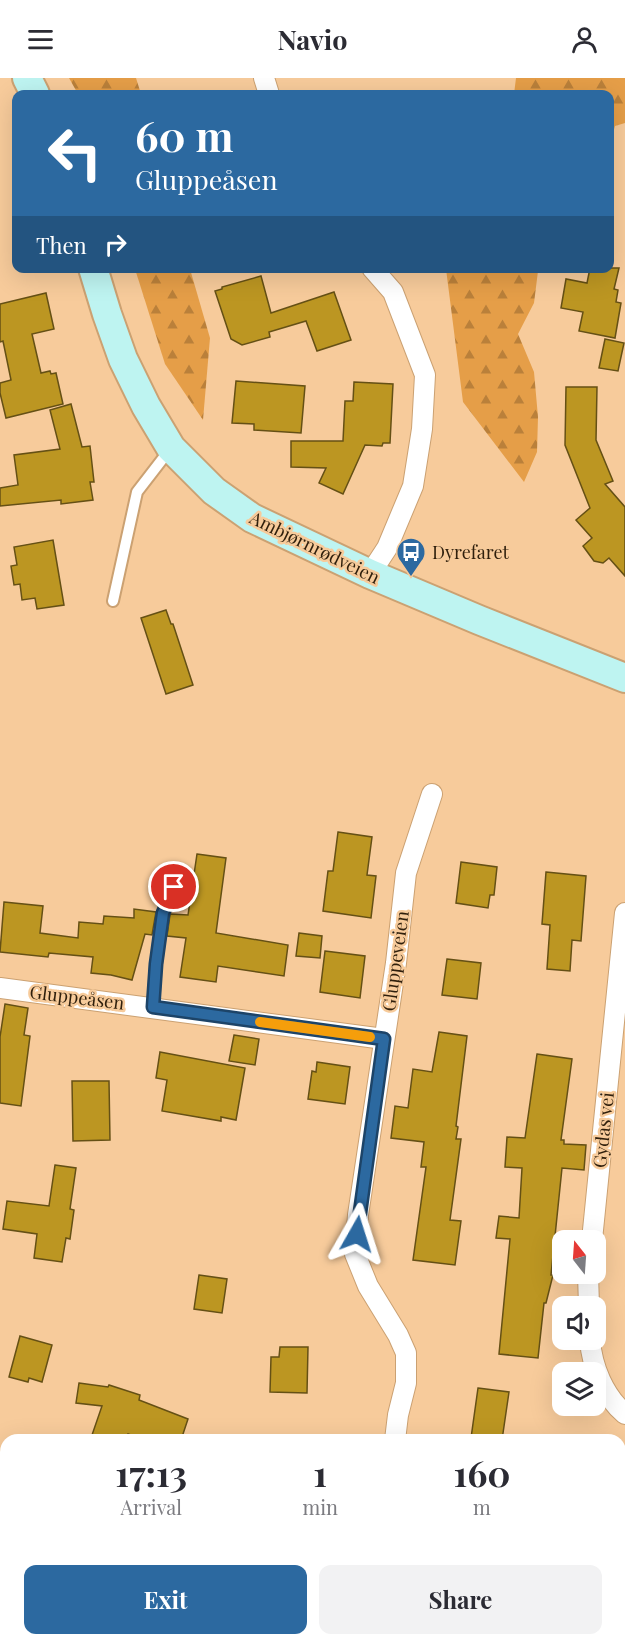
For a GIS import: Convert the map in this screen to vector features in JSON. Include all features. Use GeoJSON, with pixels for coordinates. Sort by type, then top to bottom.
{"type":"FeatureCollection","features":[{"type":"Feature","properties":{"kind":"street","name":"Ambjørnrødveien"},"geometry":{"type":"LineString","coordinates":[[94,273],[106,314],[123,359],[146,406],[171,448],[214,491],[252,518],[370,574],[625,678]]}},
{"type":"Feature","properties":{"kind":"street"},"geometry":{"type":"LineString","coordinates":[[370,574],[387,548],[413,486],[422,429],[425,375],[393,292],[376,273]]}},
{"type":"Feature","properties":{"kind":"street","name":"Gluppeveien"},"geometry":{"type":"LineString","coordinates":[[396,1434],[406,1383],[406,1353],[398,1335],[368,1286],[355,1254],[358,1215],[396,963],[406,873],[432,795]]}},
{"type":"Feature","properties":{"kind":"street","name":"Gydas vei"},"geometry":{"type":"LineString","coordinates":[[593,1230],[622,966],[625,913]]}},
{"type":"Feature","properties":{"kind":"street","name":"Gluppeåsen"},"geometry":{"type":"LineString","coordinates":[[0,988],[384,1039]]}},
{"type":"Feature","properties":{"kind":"street"},"geometry":{"type":"LineString","coordinates":[[592,1350],[600,1380],[609,1397],[625,1414]]}},
{"type":"Feature","properties":{"kind":"lane"},"geometry":{"type":"LineString","coordinates":[[113,601],[137,492],[171,448]]}},
{"type":"Feature","properties":{"kind":"lane"},"geometry":{"type":"LineString","coordinates":[[153,1007],[163,913],[174,887]]}},
{"type":"Feature","properties":{"kind":"green space"},"geometry":{"type":"Polygon","coordinates":[[[69,78],[136,78],[140,90],[76,90],[69,78]]]}},
{"type":"Feature","properties":{"kind":"green space"},"geometry":{"type":"Polygon","coordinates":[[[516,78],[625,78],[625,123],[615,126],[614,129],[614,90],[514,90],[516,78]]]}},
{"type":"Feature","properties":{"kind":"green space"},"geometry":{"type":"Polygon","coordinates":[[[136,273],[191,273],[210,338],[203,420],[165,364],[136,273]]]}},
{"type":"Feature","properties":{"kind":"green space"},"geometry":{"type":"Polygon","coordinates":[[[447,273],[538,273],[534,303],[518,334],[534,372],[538,417],[537,452],[524,482],[463,402],[447,273]]]}},
{"type":"Feature","properties":{"kind":"building"},"geometry":{"type":"Polygon","coordinates":[[[614,268],[619,268],[614,289],[618,290],[616,302],[621,303],[615,338],[579,331],[583,312],[561,308],[566,279],[587,283],[589,273],[614,273],[614,268]]]}},
{"type":"Feature","properties":{"kind":"building"},"geometry":{"type":"Polygon","coordinates":[[[261,276],[271,313],[334,292],[351,340],[317,351],[306,321],[269,332],[270,337],[242,345],[231,339],[215,291],[261,276]]]}},
{"type":"Feature","properties":{"kind":"building"},"geometry":{"type":"Polygon","coordinates":[[[46,293],[54,329],[32,334],[41,373],[50,371],[51,374],[56,373],[63,404],[6,418],[0,383],[11,380],[3,341],[0,342],[0,304],[46,293]]]}},
{"type":"Feature","properties":{"kind":"building"},"geometry":{"type":"Polygon","coordinates":[[[605,339],[624,343],[618,371],[599,368],[605,339]]]}},
{"type":"Feature","properties":{"kind":"building"},"geometry":{"type":"Polygon","coordinates":[[[236,381],[305,386],[301,433],[254,430],[254,424],[232,423],[236,381]]]}},
{"type":"Feature","properties":{"kind":"building"},"geometry":{"type":"Polygon","coordinates":[[[354,382],[393,384],[390,443],[383,443],[382,446],[365,445],[343,494],[319,483],[326,468],[291,467],[291,441],[343,441],[345,401],[353,401],[354,382]]]}},
{"type":"Feature","properties":{"kind":"building"},"geometry":{"type":"Polygon","coordinates":[[[566,387],[597,387],[596,440],[613,481],[605,484],[625,507],[625,576],[609,558],[603,563],[594,561],[583,546],[592,538],[576,520],[590,508],[565,445],[566,387]]]}},
{"type":"Feature","properties":{"kind":"building"},"geometry":{"type":"Polygon","coordinates":[[[71,404],[82,447],[90,446],[94,482],[90,482],[93,500],[61,504],[61,500],[0,506],[0,488],[18,485],[14,455],[60,449],[50,410],[71,404]]]}},
{"type":"Feature","properties":{"kind":"building"},"geometry":{"type":"Polygon","coordinates":[[[53,540],[64,605],[37,609],[35,598],[22,600],[20,584],[14,585],[11,566],[17,565],[14,547],[53,540]]]}},
{"type":"Feature","properties":{"kind":"building"},"geometry":{"type":"Polygon","coordinates":[[[166,610],[173,624],[193,685],[166,694],[141,618],[166,610]]]}},
{"type":"Feature","properties":{"kind":"building"},"geometry":{"type":"Polygon","coordinates":[[[338,832],[372,837],[367,875],[376,876],[371,918],[323,911],[328,871],[333,871],[338,832]]]}},
{"type":"Feature","properties":{"kind":"building"},"geometry":{"type":"Polygon","coordinates":[[[197,854],[226,858],[216,933],[288,945],[284,976],[218,966],[216,982],[180,977],[186,938],[167,936],[171,914],[188,915],[197,854]]]}},
{"type":"Feature","properties":{"kind":"building"},"geometry":{"type":"Polygon","coordinates":[[[461,862],[497,867],[494,895],[490,895],[488,908],[456,903],[461,862]]]}},
{"type":"Feature","properties":{"kind":"building"},"geometry":{"type":"Polygon","coordinates":[[[546,872],[586,876],[581,941],[572,940],[570,971],[547,969],[550,925],[542,924],[546,872]]]}},
{"type":"Feature","properties":{"kind":"building"},"geometry":{"type":"Polygon","coordinates":[[[4,902],[43,906],[40,933],[78,938],[79,922],[103,924],[104,916],[134,918],[134,909],[156,912],[152,935],[145,934],[132,980],[91,973],[93,957],[49,953],[48,957],[0,952],[4,902]]]}},
{"type":"Feature","properties":{"kind":"building"},"geometry":{"type":"Polygon","coordinates":[[[299,933],[322,936],[320,958],[296,956],[299,933]]]}},
{"type":"Feature","properties":{"kind":"building"},"geometry":{"type":"Polygon","coordinates":[[[325,951],[365,956],[360,998],[320,992],[325,951]]]}},
{"type":"Feature","properties":{"kind":"building"},"geometry":{"type":"Polygon","coordinates":[[[447,959],[481,963],[477,999],[442,995],[447,959]]]}},
{"type":"Feature","properties":{"kind":"building"},"geometry":{"type":"Polygon","coordinates":[[[5,1004],[28,1008],[24,1035],[30,1036],[21,1106],[0,1103],[0,1037],[5,1004]]]}},
{"type":"Feature","properties":{"kind":"building"},"geometry":{"type":"Polygon","coordinates":[[[439,1032],[467,1036],[456,1126],[458,1127],[456,1139],[461,1139],[450,1220],[461,1221],[455,1265],[413,1260],[426,1167],[421,1167],[424,1142],[391,1138],[395,1106],[408,1108],[413,1069],[432,1072],[439,1032]]]}},
{"type":"Feature","properties":{"kind":"building"},"geometry":{"type":"Polygon","coordinates":[[[234,1035],[259,1039],[255,1065],[229,1061],[234,1035]]]}},
{"type":"Feature","properties":{"kind":"building"},"geometry":{"type":"Polygon","coordinates":[[[160,1052],[245,1068],[236,1120],[221,1117],[221,1121],[162,1111],[167,1080],[156,1078],[160,1052]]]}},
{"type":"Feature","properties":{"kind":"building"},"geometry":{"type":"Polygon","coordinates":[[[537,1054],[572,1059],[561,1140],[564,1140],[564,1144],[586,1145],[584,1170],[562,1168],[556,1230],[552,1230],[552,1279],[546,1303],[544,1303],[538,1358],[499,1354],[510,1239],[496,1238],[499,1216],[519,1218],[522,1168],[505,1167],[507,1137],[525,1138],[537,1054]]]}},
{"type":"Feature","properties":{"kind":"building"},"geometry":{"type":"Polygon","coordinates":[[[317,1062],[350,1067],[345,1104],[308,1099],[312,1071],[316,1072],[317,1062]]]}},
{"type":"Feature","properties":{"kind":"building"},"geometry":{"type":"Polygon","coordinates":[[[72,1081],[109,1081],[110,1140],[73,1141],[72,1081]]]}},
{"type":"Feature","properties":{"kind":"building"},"geometry":{"type":"Polygon","coordinates":[[[55,1165],[76,1168],[70,1209],[74,1210],[70,1239],[66,1238],[62,1262],[34,1258],[37,1234],[3,1229],[7,1201],[49,1206],[55,1165]]]}},
{"type":"Feature","properties":{"kind":"building"},"geometry":{"type":"Polygon","coordinates":[[[199,1275],[227,1279],[222,1313],[194,1309],[199,1275]]]}},
{"type":"Feature","properties":{"kind":"building"},"geometry":{"type":"Polygon","coordinates":[[[20,1336],[52,1345],[42,1382],[29,1378],[28,1382],[9,1377],[20,1336]]]}},
{"type":"Feature","properties":{"kind":"building"},"geometry":{"type":"Polygon","coordinates":[[[280,1347],[308,1347],[307,1393],[270,1392],[271,1357],[279,1357],[280,1347]]]}},
{"type":"Feature","properties":{"kind":"building"},"geometry":{"type":"Polygon","coordinates":[[[79,1383],[108,1387],[109,1385],[140,1395],[139,1400],[188,1419],[183,1434],[92,1434],[102,1406],[76,1403],[79,1383]]]}},
{"type":"Feature","properties":{"kind":"building"},"geometry":{"type":"Polygon","coordinates":[[[478,1388],[509,1392],[503,1434],[472,1434],[478,1388]]]}},
{"type":"Feature","properties":{"kind":"slow traffic"},"geometry":{"type":"LineString","coordinates":[[260,1022],[370,1037]]}},
{"type":"Feature","properties":{"kind":"place","name":"Dyrefaret"},"geometry":{"type":"Point","coordinates":[411,578]}},
{"type":"Feature","properties":{"kind":"route"},"geometry":{"type":"LineString","coordinates":[[174,887],[163,913],[153,1007],[384,1039],[357,1234]]}}]}
